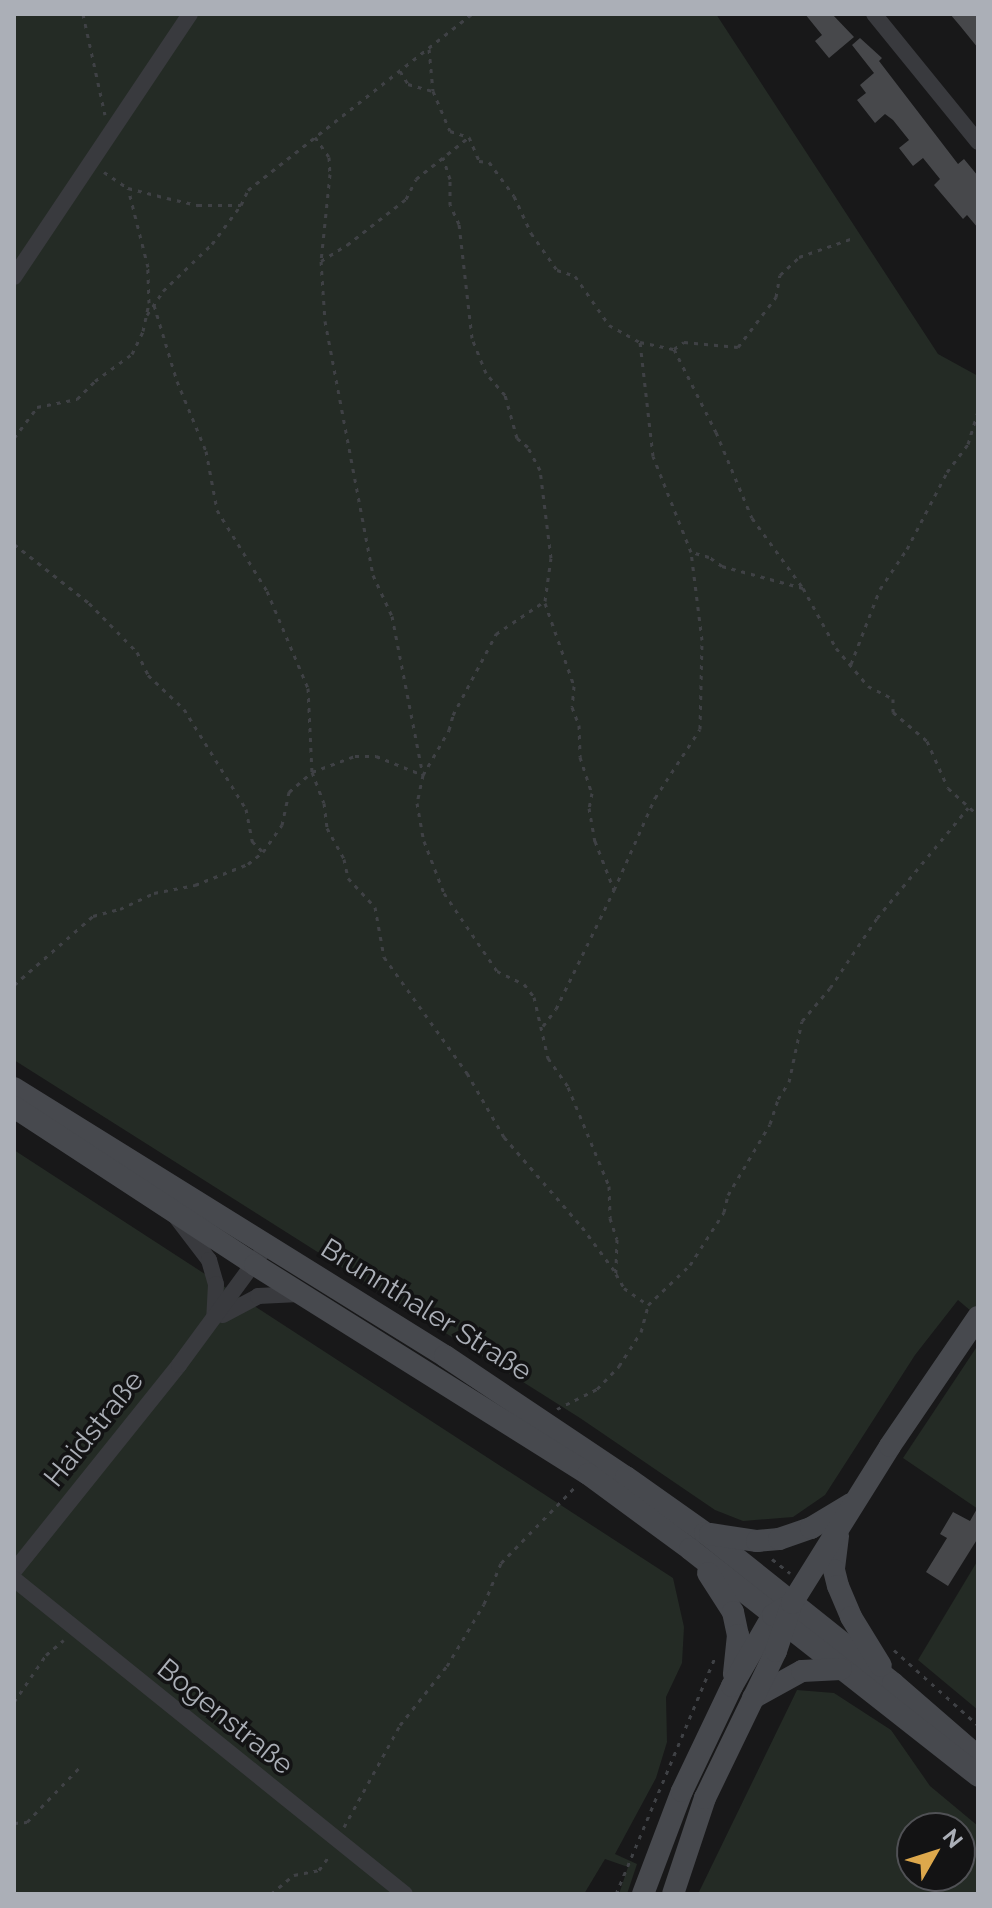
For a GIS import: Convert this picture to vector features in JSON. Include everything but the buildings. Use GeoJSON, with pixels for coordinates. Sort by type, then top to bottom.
{"type":"FeatureCollection","features":[{"type":"Feature","properties":{"kind":"main road","name":"Brunnthaler Straße"},"geometry":{"type":"LineString","coordinates":[[14,1088],[546,1422],[698,1541],[784,1615]]}},
{"type":"Feature","properties":{"kind":"main road","name":"Brunnthaler Straße"},"geometry":{"type":"LineString","coordinates":[[14,1107],[255,1265],[698,1541]]}},
{"type":"Feature","properties":{"kind":"main road"},"geometry":{"type":"LineString","coordinates":[[643,1894],[682,1791],[784,1615],[978,1317]]}},
{"type":"Feature","properties":{"kind":"main road"},"geometry":{"type":"LineString","coordinates":[[673,1894],[742,1692],[733,1612],[698,1541],[779,1539],[811,1528],[855,1502]]}},
{"type":"Feature","properties":{"kind":"main road"},"geometry":{"type":"LineString","coordinates":[[841,1524],[834,1570],[841,1596],[861,1636],[893,1683]]}},
{"type":"Feature","properties":{"kind":"main road"},"geometry":{"type":"LineString","coordinates":[[784,1615],[841,1669],[978,1776]]}},
{"type":"Feature","properties":{"kind":"main road"},"geometry":{"type":"LineString","coordinates":[[784,1615],[893,1683],[978,1757]]}},
{"type":"Feature","properties":{"kind":"main road"},"geometry":{"type":"LineString","coordinates":[[742,1692],[802,1671],[841,1669]]}},
{"type":"Feature","properties":{"kind":"street"},"geometry":{"type":"LineString","coordinates":[[14,277],[190,14]]}},
{"type":"Feature","properties":{"kind":"street"},"geometry":{"type":"LineString","coordinates":[[874,14],[978,142]]}},
{"type":"Feature","properties":{"kind":"street"},"geometry":{"type":"LineString","coordinates":[[172,1210],[180,1226],[209,1260],[216,1284],[214,1319]]}},
{"type":"Feature","properties":{"kind":"street","name":"Haidstraße"},"geometry":{"type":"LineString","coordinates":[[14,1571],[214,1319],[267,1245]]}},
{"type":"Feature","properties":{"kind":"street","name":"Haidstraße"},"geometry":{"type":"LineString","coordinates":[[214,1319],[258,1296],[301,1294]]}},
{"type":"Feature","properties":{"kind":"street","name":"Bogenstraße"},"geometry":{"type":"LineString","coordinates":[[14,1579],[405,1894]]}},
{"type":"Feature","properties":{"kind":"path"},"geometry":{"type":"LineString","coordinates":[[83,14],[109,135]]}},
{"type":"Feature","properties":{"kind":"path"},"geometry":{"type":"LineString","coordinates":[[14,438],[37,407],[77,399],[95,381],[132,354],[154,305],[212,244],[241,205],[248,190],[472,14]]}},
{"type":"Feature","properties":{"kind":"path"},"geometry":{"type":"LineString","coordinates":[[429,49],[433,91],[450,131],[469,137],[479,161],[489,162],[514,196],[531,233],[557,270],[575,276],[609,325],[640,342],[674,349],[684,342],[738,347],[776,297],[780,275],[799,257],[853,238]]}},
{"type":"Feature","properties":{"kind":"path"},"geometry":{"type":"LineString","coordinates":[[400,71],[408,84],[433,91]]}},
{"type":"Feature","properties":{"kind":"path"},"geometry":{"type":"LineString","coordinates":[[315,137],[329,157],[330,174],[321,261],[325,321],[373,575],[392,616],[423,775]]}},
{"type":"Feature","properties":{"kind":"path"},"geometry":{"type":"LineString","coordinates":[[321,261],[406,199],[416,179],[469,137]]}},
{"type":"Feature","properties":{"kind":"path"},"geometry":{"type":"LineString","coordinates":[[443,157],[450,179],[450,205],[459,224],[472,338],[486,373],[505,395],[517,438],[528,447],[540,470],[551,558],[545,601],[574,686],[572,707],[579,725],[580,757],[592,793],[589,808],[595,841],[614,890]]}},
{"type":"Feature","properties":{"kind":"path"},"geometry":{"type":"LineString","coordinates":[[90,164],[128,188],[198,205],[241,205]]}},
{"type":"Feature","properties":{"kind":"path"},"geometry":{"type":"LineString","coordinates":[[128,188],[148,267],[147,315]]}},
{"type":"Feature","properties":{"kind":"path"},"geometry":{"type":"LineString","coordinates":[[154,305],[177,381],[206,451],[217,510],[267,591],[308,688],[312,772],[324,803],[327,828],[344,859],[348,878],[375,907],[384,957],[467,1073],[504,1137],[582,1227],[624,1288],[648,1305]]}},
{"type":"Feature","properties":{"kind":"path"},"geometry":{"type":"LineString","coordinates":[[543,1026],[556,1009],[655,798],[700,729],[702,640],[691,552],[653,456],[640,342]]}},
{"type":"Feature","properties":{"kind":"path"},"geometry":{"type":"LineString","coordinates":[[674,349],[716,432],[752,518],[803,588],[836,648],[868,686],[893,699],[893,712],[927,741],[948,788],[978,815]]}},
{"type":"Feature","properties":{"kind":"path"},"geometry":{"type":"LineString","coordinates":[[851,664],[880,589],[907,549],[947,472],[968,444],[978,411]]}},
{"type":"Feature","properties":{"kind":"path"},"geometry":{"type":"LineString","coordinates":[[14,544],[89,603],[137,652],[148,675],[184,709],[246,809],[252,841],[263,852]]}},
{"type":"Feature","properties":{"kind":"path"},"geometry":{"type":"LineString","coordinates":[[691,552],[709,557],[722,566],[803,588]]}},
{"type":"Feature","properties":{"kind":"path"},"geometry":{"type":"LineString","coordinates":[[545,601],[496,634],[423,775],[417,803],[424,841],[444,893],[497,971],[524,984],[534,997],[548,1058],[568,1087],[609,1186],[610,1218],[617,1239],[616,1274]]}},
{"type":"Feature","properties":{"kind":"path"},"geometry":{"type":"LineString","coordinates":[[14,985],[93,916],[120,909],[154,893],[195,885],[248,864],[263,852],[282,825],[289,792],[312,772],[355,756],[376,756],[423,775]]}},
{"type":"Feature","properties":{"kind":"path"},"geometry":{"type":"LineString","coordinates":[[563,1406],[597,1389],[619,1366],[641,1332],[648,1305],[690,1265],[724,1212],[728,1195],[770,1124],[778,1099],[789,1082],[802,1021],[830,988],[877,918],[968,808]]}},
{"type":"Feature","properties":{"kind":"path"},"geometry":{"type":"LineString","coordinates":[[271,1894],[294,1875],[319,1870],[339,1843],[381,1756],[400,1725],[447,1666],[484,1604],[501,1563],[588,1474]]}},
{"type":"Feature","properties":{"kind":"path"},"geometry":{"type":"LineString","coordinates":[[775,1561],[790,1573]]}},
{"type":"Feature","properties":{"kind":"path"},"geometry":{"type":"LineString","coordinates":[[14,1702],[46,1655],[76,1629]]}},
{"type":"Feature","properties":{"kind":"path"},"geometry":{"type":"LineString","coordinates":[[888,1642],[978,1725]]}},
{"type":"Feature","properties":{"kind":"path"},"geometry":{"type":"LineString","coordinates":[[616,1894],[718,1646]]}},
{"type":"Feature","properties":{"kind":"path"},"geometry":{"type":"LineString","coordinates":[[14,1823],[27,1822],[79,1768]]}},
{"type":"Feature","properties":{"kind":"shaded area"},"geometry":{"type":"Polygon","coordinates":[[[14,14],[716,14],[938,354],[978,376],[978,1317],[958,1300],[915,1355],[825,1495],[793,1517],[743,1521],[715,1510],[580,1418],[14,1060],[14,14]]]}},
{"type":"Feature","properties":{"kind":"shaded area"},"geometry":{"type":"Polygon","coordinates":[[[14,1150],[673,1578],[684,1627],[682,1663],[666,1697],[667,1742],[656,1778],[615,1854],[637,1864],[627,1894],[619,1894],[628,1867],[605,1859],[584,1894],[14,1894],[14,1150]]]}},
{"type":"Feature","properties":{"kind":"shaded area"},"geometry":{"type":"Polygon","coordinates":[[[978,1345],[978,1509],[903,1458],[978,1345]]]}},
{"type":"Feature","properties":{"kind":"shaded area"},"geometry":{"type":"Polygon","coordinates":[[[978,1560],[978,1710],[918,1660],[978,1560]]]}},
{"type":"Feature","properties":{"kind":"shaded area"},"geometry":{"type":"Polygon","coordinates":[[[797,1690],[834,1693],[891,1730],[930,1786],[961,1812],[896,1812],[896,1892],[976,1892],[976,1824],[978,1894],[698,1894],[797,1690]]]}}]}
